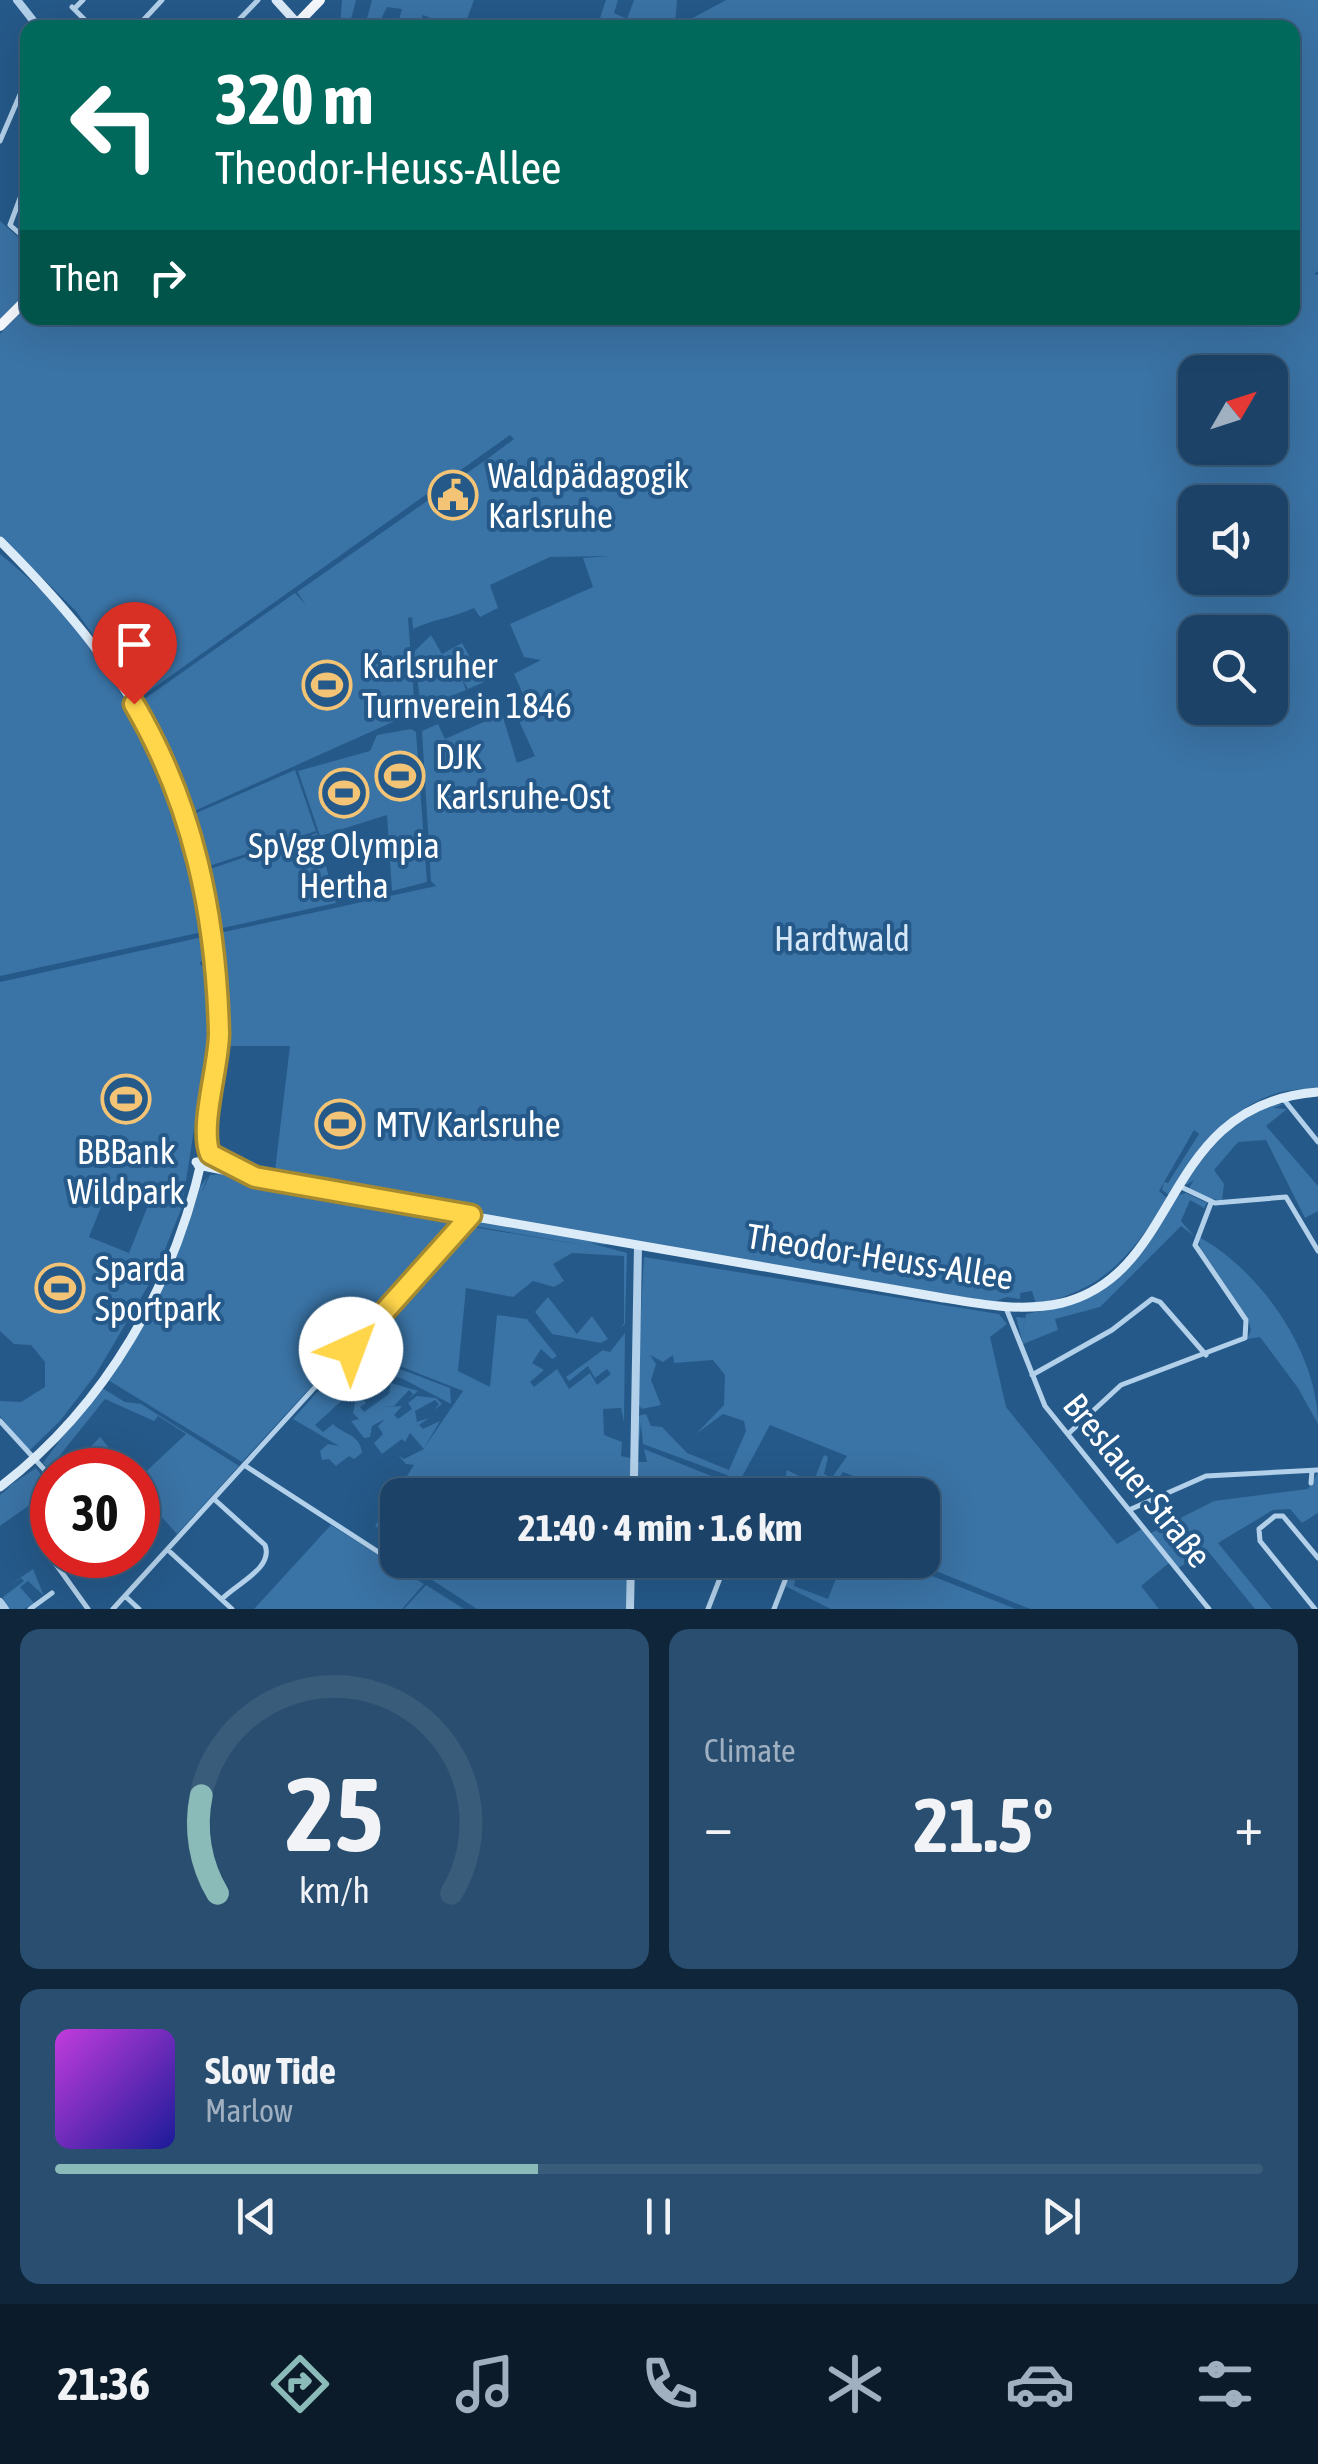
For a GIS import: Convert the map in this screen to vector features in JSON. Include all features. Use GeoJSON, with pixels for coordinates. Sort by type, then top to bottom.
{"type":"FeatureCollection","features":[{"type":"Feature","properties":{"kind":"main road"},"geometry":{"type":"LineString","coordinates":[[276,0],[292,20]]}},
{"type":"Feature","properties":{"kind":"main road"},"geometry":{"type":"LineString","coordinates":[[302,20],[320,0]]}},
{"type":"Feature","properties":{"kind":"main road"},"geometry":{"type":"LineString","coordinates":[[0,326],[20,306]]}},
{"type":"Feature","properties":{"kind":"main road"},"geometry":{"type":"LineString","coordinates":[[0,544],[101,652],[164,760],[204,880],[216,962],[210,1154],[230,1171]]}},
{"type":"Feature","properties":{"kind":"main road"},"geometry":{"type":"LineString","coordinates":[[194,1197],[217,1022]]}},
{"type":"Feature","properties":{"kind":"main road","name":"Theodor-Heuss-Allee"},"geometry":{"type":"LineString","coordinates":[[198,1163],[255,1177],[638,1246],[1022,1307],[1069,1300],[1108,1279],[1139,1247],[1225,1125],[1254,1106],[1282,1096],[1318,1092]]}},
{"type":"Feature","properties":{"kind":"main road"},"geometry":{"type":"LineString","coordinates":[[182,1226],[208,1124]]}},
{"type":"Feature","properties":{"kind":"main road"},"geometry":{"type":"LineString","coordinates":[[46,1448],[125,1344],[160,1280],[206,1176],[230,1171]]}},
{"type":"Feature","properties":{"kind":"main road"},"geometry":{"type":"LineString","coordinates":[[0,1487],[30,1463]]}},
{"type":"Feature","properties":{"kind":"street"},"geometry":{"type":"LineString","coordinates":[[17,0],[33,20]]}},
{"type":"Feature","properties":{"kind":"street"},"geometry":{"type":"LineString","coordinates":[[82,0],[73,8],[85,20]]}},
{"type":"Feature","properties":{"kind":"street"},"geometry":{"type":"LineString","coordinates":[[143,20],[162,0]]}},
{"type":"Feature","properties":{"kind":"street"},"geometry":{"type":"LineString","coordinates":[[239,20],[258,0]]}},
{"type":"Feature","properties":{"kind":"street"},"geometry":{"type":"LineString","coordinates":[[1,137],[20,94]]}},
{"type":"Feature","properties":{"kind":"street"},"geometry":{"type":"LineString","coordinates":[[20,198],[10,225],[20,234]]}},
{"type":"Feature","properties":{"kind":"street"},"geometry":{"type":"LineString","coordinates":[[1294,1112],[1299,1094]]}},
{"type":"Feature","properties":{"kind":"street"},"geometry":{"type":"LineString","coordinates":[[1282,1096],[1318,1142]]}},
{"type":"Feature","properties":{"kind":"street"},"geometry":{"type":"LineString","coordinates":[[1179,1186],[1211,1202],[1286,1197],[1318,1251]]}},
{"type":"Feature","properties":{"kind":"street"},"geometry":{"type":"LineString","coordinates":[[1068,1434],[1111,1391],[1240,1342],[1248,1329],[1195,1244],[1211,1202]]}},
{"type":"Feature","properties":{"kind":"street"},"geometry":{"type":"LineString","coordinates":[[113,1609],[471,1215]]}},
{"type":"Feature","properties":{"kind":"street"},"geometry":{"type":"LineString","coordinates":[[622,1242],[637,1263]]}},
{"type":"Feature","properties":{"kind":"street"},"geometry":{"type":"LineString","coordinates":[[634,1478],[638,1246]]}},
{"type":"Feature","properties":{"kind":"street"},"geometry":{"type":"LineString","coordinates":[[637,1263],[653,1248]]}},
{"type":"Feature","properties":{"kind":"street"},"geometry":{"type":"LineString","coordinates":[[1030,1376],[1112,1330],[1152,1299],[1160,1302],[1206,1355]]}},
{"type":"Feature","properties":{"kind":"street","name":"Breslauer Straße"},"geometry":{"type":"LineString","coordinates":[[1006,1306],[1030,1376],[1045,1406],[1209,1609]]}},
{"type":"Feature","properties":{"kind":"street"},"geometry":{"type":"LineString","coordinates":[[1012,1323],[1022,1307]]}},
{"type":"Feature","properties":{"kind":"street"},"geometry":{"type":"LineString","coordinates":[[0,1421],[30,1455]]}},
{"type":"Feature","properties":{"kind":"street"},"geometry":{"type":"LineString","coordinates":[[244,1465],[380,1554]]}},
{"type":"Feature","properties":{"kind":"street"},"geometry":{"type":"LineString","coordinates":[[1129,1510],[1206,1476],[1315,1470],[1311,1483]]}},
{"type":"Feature","properties":{"kind":"street"},"geometry":{"type":"LineString","coordinates":[[214,1498],[264,1544],[268,1553],[265,1563],[222,1599]]}},
{"type":"Feature","properties":{"kind":"street"},"geometry":{"type":"LineString","coordinates":[[1316,1609],[1258,1538],[1260,1527],[1279,1516],[1318,1558]]}},
{"type":"Feature","properties":{"kind":"street"},"geometry":{"type":"LineString","coordinates":[[168,1550],[232,1609]]}},
{"type":"Feature","properties":{"kind":"street"},"geometry":{"type":"LineString","coordinates":[[65,1578],[88,1609]]}},
{"type":"Feature","properties":{"kind":"street"},"geometry":{"type":"LineString","coordinates":[[630,1609],[631,1578]]}},
{"type":"Feature","properties":{"kind":"street"},"geometry":{"type":"LineString","coordinates":[[708,1609],[720,1578]]}},
{"type":"Feature","properties":{"kind":"street"},"geometry":{"type":"LineString","coordinates":[[774,1609],[786,1578]]}},
{"type":"Feature","properties":{"kind":"street"},"geometry":{"type":"LineString","coordinates":[[30,1609],[68,1582]]}},
{"type":"Feature","properties":{"kind":"street"},"geometry":{"type":"LineString","coordinates":[[125,1596],[138,1609]]}},
{"type":"Feature","properties":{"kind":"street"},"geometry":{"type":"LineString","coordinates":[[0,1602],[5,1609]]}},
{"type":"Feature","properties":{"kind":"green space"},"geometry":{"type":"Polygon","coordinates":[[[342,0],[356,0],[351,20],[341,20],[342,0]]]}},
{"type":"Feature","properties":{"kind":"green space"},"geometry":{"type":"Polygon","coordinates":[[[372,0],[474,0],[467,20],[434,20],[423,15],[421,20],[399,20],[402,9],[387,7],[380,20],[367,20],[372,0]]]}},
{"type":"Feature","properties":{"kind":"green space"},"geometry":{"type":"Polygon","coordinates":[[[606,0],[618,0],[614,13],[627,19],[634,0],[677,0],[675,20],[599,20],[606,0]]]}},
{"type":"Feature","properties":{"kind":"green space","name":"Hardtwald"},"geometry":{"type":"Polygon","coordinates":[[[726,0],[1318,0],[1318,271],[1314,274],[1318,275],[1318,1090],[1270,1095],[1249,1105],[1214,1136],[1169,1195],[1162,1190],[1164,1183],[1159,1191],[1168,1199],[1114,1267],[1081,1290],[1036,1304],[1032,1291],[1020,1293],[1020,1299],[1007,1297],[993,1302],[274,1179],[290,1046],[223,1046],[219,933],[436,886],[431,881],[422,731],[438,724],[445,739],[502,714],[517,763],[535,756],[514,710],[527,703],[514,674],[541,660],[524,657],[510,624],[593,587],[583,558],[611,556],[550,557],[490,585],[498,608],[480,617],[474,608],[413,629],[412,617],[408,618],[415,712],[192,812],[140,702],[295,593],[306,605],[297,592],[514,439],[510,435],[138,699],[76,611],[0,536],[0,334],[20,313],[20,325],[1300,325],[1300,20],[689,20],[726,0]],[[1194,1130],[1164,1182],[1168,1183],[1199,1134],[1194,1130]]]}},
{"type":"Feature","properties":{"kind":"green space"},"geometry":{"type":"Polygon","coordinates":[[[0,221],[20,239],[20,300],[0,321],[0,221]]]}},
{"type":"Feature","properties":{"kind":"green space"},"geometry":{"type":"Polygon","coordinates":[[[0,554],[77,631],[138,723],[181,825],[207,931],[0,976],[0,554]]]}},
{"type":"Feature","properties":{"kind":"green space"},"geometry":{"type":"Polygon","coordinates":[[[431,635],[442,654],[462,643],[484,682],[468,689],[461,677],[466,690],[421,708],[414,652],[431,635]]]}},
{"type":"Feature","properties":{"kind":"green space"},"geometry":{"type":"Polygon","coordinates":[[[411,729],[416,732],[427,882],[392,891],[387,815],[320,836],[298,771],[370,751],[377,735],[411,729]]]}},
{"type":"Feature","properties":{"kind":"green space"},"geometry":{"type":"Polygon","coordinates":[[[295,770],[316,831],[206,867],[194,814],[295,770]]]}},
{"type":"Feature","properties":{"kind":"green space"},"geometry":{"type":"Polygon","coordinates":[[[317,833],[336,903],[218,929],[207,870],[317,833]]]}},
{"type":"Feature","properties":{"kind":"green space"},"geometry":{"type":"Polygon","coordinates":[[[207,936],[210,960],[200,962],[201,966],[210,965],[211,1014],[206,1013],[211,1019],[182,1207],[155,1274],[96,1374],[60,1421],[28,1452],[0,1416],[0,1401],[21,1402],[45,1387],[45,1362],[31,1345],[14,1344],[0,1331],[0,982],[207,936]],[[109,1187],[89,1237],[129,1253],[149,1203],[145,1194],[109,1187]]]}},
{"type":"Feature","properties":{"kind":"green space"},"geometry":{"type":"Polygon","coordinates":[[[1284,1104],[1273,1108],[1287,1109],[1266,1126],[1318,1186],[1318,1211],[1305,1218],[1266,1140],[1238,1142],[1214,1170],[1224,1184],[1222,1201],[1210,1198],[1207,1203],[1189,1188],[1194,1180],[1186,1185],[1204,1155],[1240,1119],[1268,1106],[1284,1104]]]}},
{"type":"Feature","properties":{"kind":"green space"},"geometry":{"type":"Polygon","coordinates":[[[223,1174],[455,1215],[462,1222],[242,1462],[108,1380],[162,1287],[200,1187],[208,1176],[201,1194],[210,1175],[223,1174]]]}},
{"type":"Feature","properties":{"kind":"green space"},"geometry":{"type":"Polygon","coordinates":[[[1186,1193],[1207,1203],[1204,1208],[1190,1200],[1181,1221],[1194,1236],[1181,1226],[1100,1307],[1055,1319],[1058,1330],[1023,1344],[1016,1317],[1025,1318],[1022,1334],[1026,1314],[1077,1298],[1096,1286],[1129,1256],[1176,1196],[1186,1193]]]}},
{"type":"Feature","properties":{"kind":"green space"},"geometry":{"type":"Polygon","coordinates":[[[474,1220],[589,1239],[608,1245],[590,1243],[627,1253],[625,1324],[620,1328],[624,1323],[624,1256],[572,1253],[553,1264],[564,1281],[554,1287],[533,1281],[513,1297],[466,1288],[458,1371],[490,1387],[497,1315],[527,1319],[557,1356],[552,1359],[541,1349],[532,1363],[544,1370],[530,1382],[534,1387],[557,1369],[569,1389],[590,1373],[597,1385],[611,1374],[607,1369],[595,1378],[588,1366],[569,1381],[566,1377],[603,1350],[610,1352],[625,1333],[624,1422],[621,1408],[603,1409],[604,1435],[622,1442],[621,1456],[631,1458],[631,1478],[406,1478],[414,1465],[406,1464],[398,1455],[404,1459],[424,1449],[410,1433],[405,1442],[402,1439],[382,1454],[374,1443],[383,1434],[378,1426],[385,1419],[372,1426],[370,1437],[364,1438],[351,1421],[359,1419],[353,1413],[357,1393],[366,1403],[360,1407],[364,1412],[389,1394],[391,1383],[418,1391],[407,1400],[413,1394],[409,1390],[394,1406],[381,1407],[402,1406],[394,1415],[398,1419],[412,1409],[408,1403],[417,1396],[436,1398],[442,1404],[434,1410],[439,1404],[435,1400],[415,1411],[417,1422],[429,1418],[419,1425],[423,1429],[440,1421],[424,1448],[463,1391],[357,1349],[466,1226],[601,1248],[468,1225],[474,1220]]]}},
{"type":"Feature","properties":{"kind":"green space"},"geometry":{"type":"Polygon","coordinates":[[[1199,1237],[1243,1270],[1281,1316],[1308,1369],[1318,1424],[1298,1388],[1260,1337],[1247,1339],[1251,1330],[1248,1319],[1200,1248],[1199,1237]]]}},
{"type":"Feature","properties":{"kind":"green space"},"geometry":{"type":"Polygon","coordinates":[[[644,1257],[999,1314],[1007,1324],[990,1337],[1006,1407],[1117,1544],[1142,1529],[1147,1535],[1214,1501],[1308,1489],[1318,1472],[1318,1513],[1302,1523],[1290,1509],[1273,1510],[1218,1543],[1272,1609],[1255,1609],[1207,1550],[1175,1570],[1169,1563],[1141,1586],[1159,1609],[1030,1609],[940,1573],[940,1478],[859,1478],[843,1472],[834,1478],[847,1456],[770,1425],[742,1477],[735,1478],[643,1444],[641,1423],[639,1443],[638,1416],[646,1414],[651,1426],[662,1427],[687,1453],[729,1470],[746,1431],[744,1421],[723,1414],[696,1434],[724,1405],[725,1375],[713,1360],[674,1363],[673,1355],[663,1362],[650,1355],[656,1364],[651,1380],[661,1405],[642,1409],[636,1402],[644,1257]]]}},
{"type":"Feature","properties":{"kind":"green space"},"geometry":{"type":"Polygon","coordinates":[[[548,1297],[577,1334],[592,1316],[608,1339],[601,1343],[552,1334],[535,1312],[548,1297]]]}},
{"type":"Feature","properties":{"kind":"green space"},"geometry":{"type":"Polygon","coordinates":[[[355,1352],[450,1388],[451,1404],[403,1379],[345,1361],[355,1352]]]}},
{"type":"Feature","properties":{"kind":"green space"},"geometry":{"type":"Polygon","coordinates":[[[330,1378],[334,1382],[325,1393],[330,1397],[340,1387],[349,1394],[315,1425],[323,1432],[333,1424],[355,1438],[362,1453],[354,1459],[349,1456],[336,1466],[329,1459],[322,1460],[320,1451],[328,1444],[339,1446],[293,1419],[330,1378]]]}},
{"type":"Feature","properties":{"kind":"green space"},"geometry":{"type":"Polygon","coordinates":[[[104,1381],[84,1410],[102,1388],[125,1402],[141,1404],[239,1466],[177,1534],[160,1515],[160,1458],[186,1434],[158,1416],[154,1421],[105,1399],[66,1448],[54,1448],[104,1381]]]}},
{"type":"Feature","properties":{"kind":"green space"},"geometry":{"type":"Polygon","coordinates":[[[100,1437],[109,1448],[89,1448],[100,1437]]]}},
{"type":"Feature","properties":{"kind":"green space"},"geometry":{"type":"Polygon","coordinates":[[[644,1449],[716,1478],[637,1478],[638,1462],[647,1462],[644,1449]]]}},
{"type":"Feature","properties":{"kind":"green space"},"geometry":{"type":"Polygon","coordinates":[[[824,1455],[828,1457],[824,1474],[832,1478],[815,1478],[824,1455]]]}},
{"type":"Feature","properties":{"kind":"green space"},"geometry":{"type":"Polygon","coordinates":[[[787,1470],[803,1478],[785,1478],[787,1470]]]}},
{"type":"Feature","properties":{"kind":"green space"},"geometry":{"type":"Polygon","coordinates":[[[30,1472],[30,1505],[0,1526],[0,1495],[11,1486],[0,1492],[30,1472]]]}},
{"type":"Feature","properties":{"kind":"green space"},"geometry":{"type":"Polygon","coordinates":[[[331,1525],[380,1556],[380,1578],[415,1578],[424,1584],[402,1609],[254,1609],[331,1525]]]}},
{"type":"Feature","properties":{"kind":"green space"},"geometry":{"type":"Polygon","coordinates":[[[30,1571],[30,1578],[37,1578],[44,1596],[28,1581],[20,1587],[34,1603],[24,1609],[7,1609],[3,1597],[24,1581],[21,1578],[7,1587],[30,1571]]]}},
{"type":"Feature","properties":{"kind":"green space"},"geometry":{"type":"Polygon","coordinates":[[[429,1578],[629,1578],[628,1609],[477,1609],[429,1578]]]}},
{"type":"Feature","properties":{"kind":"green space"},"geometry":{"type":"Polygon","coordinates":[[[790,1578],[795,1578],[794,1586],[828,1599],[836,1578],[937,1578],[1016,1609],[831,1609],[785,1586],[790,1578]]]}},
{"type":"Feature","properties":{"kind":"green space"},"geometry":{"type":"Polygon","coordinates":[[[426,1585],[464,1609],[404,1609],[426,1585]]]}},
{"type":"Feature","properties":{"kind":"place","name":"Waldpädagogik Karlsruhe"},"geometry":{"type":"Point","coordinates":[453,495]}},
{"type":"Feature","properties":{"kind":"place","name":"Karlsruher Turnverein 1846"},"geometry":{"type":"Point","coordinates":[327,685]}},
{"type":"Feature","properties":{"kind":"place","name":"DJK Karlsruhe-Ost"},"geometry":{"type":"Point","coordinates":[400,776]}},
{"type":"Feature","properties":{"kind":"place","name":"SpVgg Olympia Hertha"},"geometry":{"type":"Point","coordinates":[344,793]}},
{"type":"Feature","properties":{"kind":"place","name":"BBBank Wildpark"},"geometry":{"type":"Point","coordinates":[126,1099]}},
{"type":"Feature","properties":{"kind":"place","name":"MTV Karlsruhe"},"geometry":{"type":"Point","coordinates":[340,1124]}},
{"type":"Feature","properties":{"kind":"place","name":"Sparda Sportpark"},"geometry":{"type":"Point","coordinates":[60,1288]}},
{"type":"Feature","properties":{"kind":"route"},"geometry":{"type":"LineString","coordinates":[[134,704],[164,760],[186,816],[210,913],[219,1030],[208,1124],[210,1154],[255,1177],[471,1215],[351,1349]]}}]}
